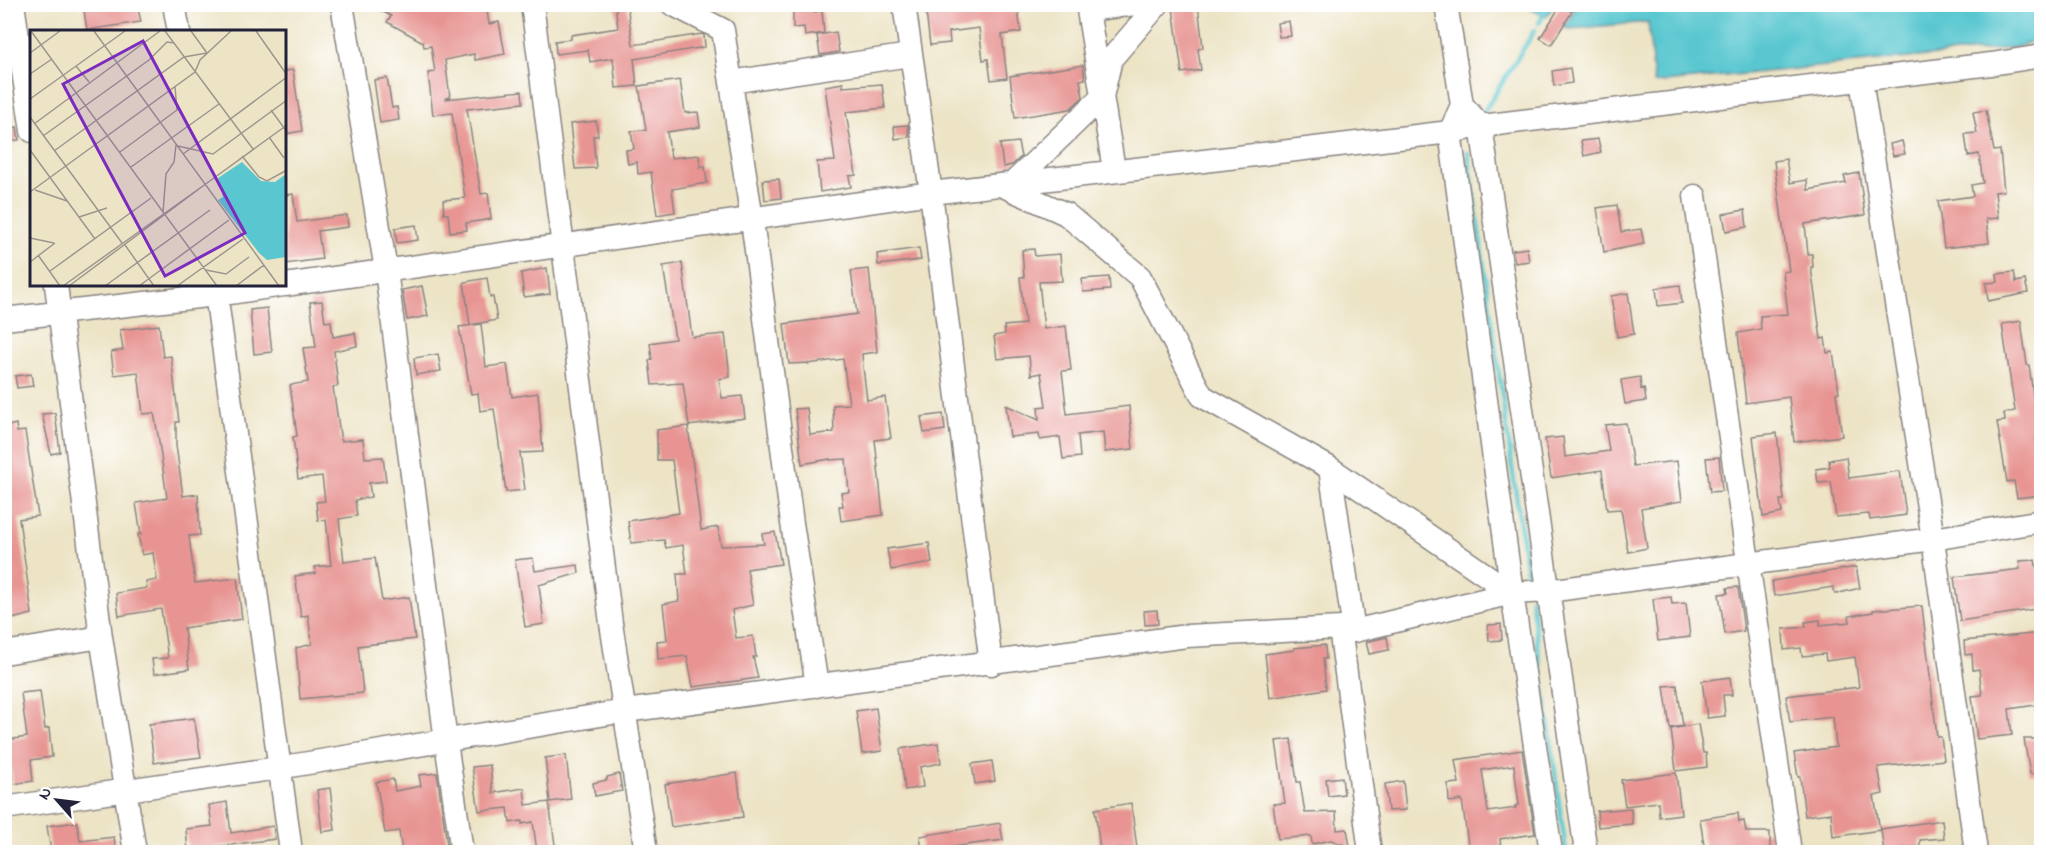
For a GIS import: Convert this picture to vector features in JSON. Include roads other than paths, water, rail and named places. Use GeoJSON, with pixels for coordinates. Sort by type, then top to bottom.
{"type":"FeatureCollection","features":[{"type":"Feature","properties":{"kind":"street"},"geometry":{"type":"LineString","coordinates":[[13,4],[26,58],[30,107]]}},
{"type":"Feature","properties":{"kind":"street"},"geometry":{"type":"LineString","coordinates":[[174,4],[179,30]]}},
{"type":"Feature","properties":{"kind":"street"},"geometry":{"type":"LineString","coordinates":[[342,4],[387,270],[446,742],[462,852]]}},
{"type":"Feature","properties":{"kind":"street"},"geometry":{"type":"LineString","coordinates":[[532,4],[624,711],[646,852]]}},
{"type":"Feature","properties":{"kind":"street"},"geometry":{"type":"LineString","coordinates":[[672,4],[723,30],[817,686]]}},
{"type":"Feature","properties":{"kind":"street"},"geometry":{"type":"LineString","coordinates":[[904,4],[991,664]]}},
{"type":"Feature","properties":{"kind":"street"},"geometry":{"type":"LineString","coordinates":[[1114,170],[1088,7],[1135,4]]}},
{"type":"Feature","properties":{"kind":"street"},"geometry":{"type":"LineString","coordinates":[[1006,184],[1102,97],[1111,59],[1158,4]]}},
{"type":"Feature","properties":{"kind":"street"},"geometry":{"type":"LineString","coordinates":[[1446,4],[1462,105],[1450,132],[1531,592],[1586,852]]}},
{"type":"Feature","properties":{"kind":"street"},"geometry":{"type":"LineString","coordinates":[[731,82],[910,55]]}},
{"type":"Feature","properties":{"kind":"street"},"geometry":{"type":"LineString","coordinates":[[286,285],[930,193],[1450,132],[1482,126],[2042,56]]}},
{"type":"Feature","properties":{"kind":"street"},"geometry":{"type":"LineString","coordinates":[[1861,80],[1933,539],[1976,852]]}},
{"type":"Feature","properties":{"kind":"street"},"geometry":{"type":"LineString","coordinates":[[1462,105],[1482,126],[1531,592],[1551,852]]}},
{"type":"Feature","properties":{"kind":"street"},"geometry":{"type":"LineString","coordinates":[[1006,184],[1066,214],[1140,277],[1202,396],[1330,468],[1531,592]]}},
{"type":"Feature","properties":{"kind":"street"},"geometry":{"type":"LineString","coordinates":[[1695,196],[1790,852]]}},
{"type":"Feature","properties":{"kind":"street"},"geometry":{"type":"LineString","coordinates":[[56,286],[101,637],[135,852]]}},
{"type":"Feature","properties":{"kind":"street"},"geometry":{"type":"LineString","coordinates":[[4,319],[216,290],[271,286]]}},
{"type":"Feature","properties":{"kind":"street"},"geometry":{"type":"LineString","coordinates":[[216,290],[291,852]]}},
{"type":"Feature","properties":{"kind":"street"},"geometry":{"type":"LineString","coordinates":[[1330,468],[1370,852]]}},
{"type":"Feature","properties":{"kind":"street"},"geometry":{"type":"LineString","coordinates":[[4,808],[446,742],[624,711],[991,664],[1187,636],[1347,629],[1531,592],[1933,539],[2042,521]]}},
{"type":"Feature","properties":{"kind":"street"},"geometry":{"type":"LineString","coordinates":[[4,653],[101,637]]}},
{"type":"Feature","properties":{"kind":"water"},"geometry":{"type":"Polygon","coordinates":[[[1555,4],[1546,17],[1523,5],[1555,4]]]}},
{"type":"Feature","properties":{"kind":"water"},"geometry":{"type":"Polygon","coordinates":[[[1567,5],[2041,5],[2041,37],[2018,47],[1654,83],[1648,22],[1568,29],[1564,27],[1575,10],[1567,5]]]}},
{"type":"Feature","properties":{"kind":"waterway"},"geometry":{"type":"LineString","coordinates":[[1539,23],[1543,16]]}},
{"type":"Feature","properties":{"kind":"waterway"},"geometry":{"type":"LineString","coordinates":[[1485,110],[1535,30]]}},
{"type":"Feature","properties":{"kind":"waterway"},"geometry":{"type":"LineString","coordinates":[[1468,153],[1529,587]]}},
{"type":"Feature","properties":{"kind":"waterway"},"geometry":{"type":"LineString","coordinates":[[1531,598],[1566,852]]}}]}
